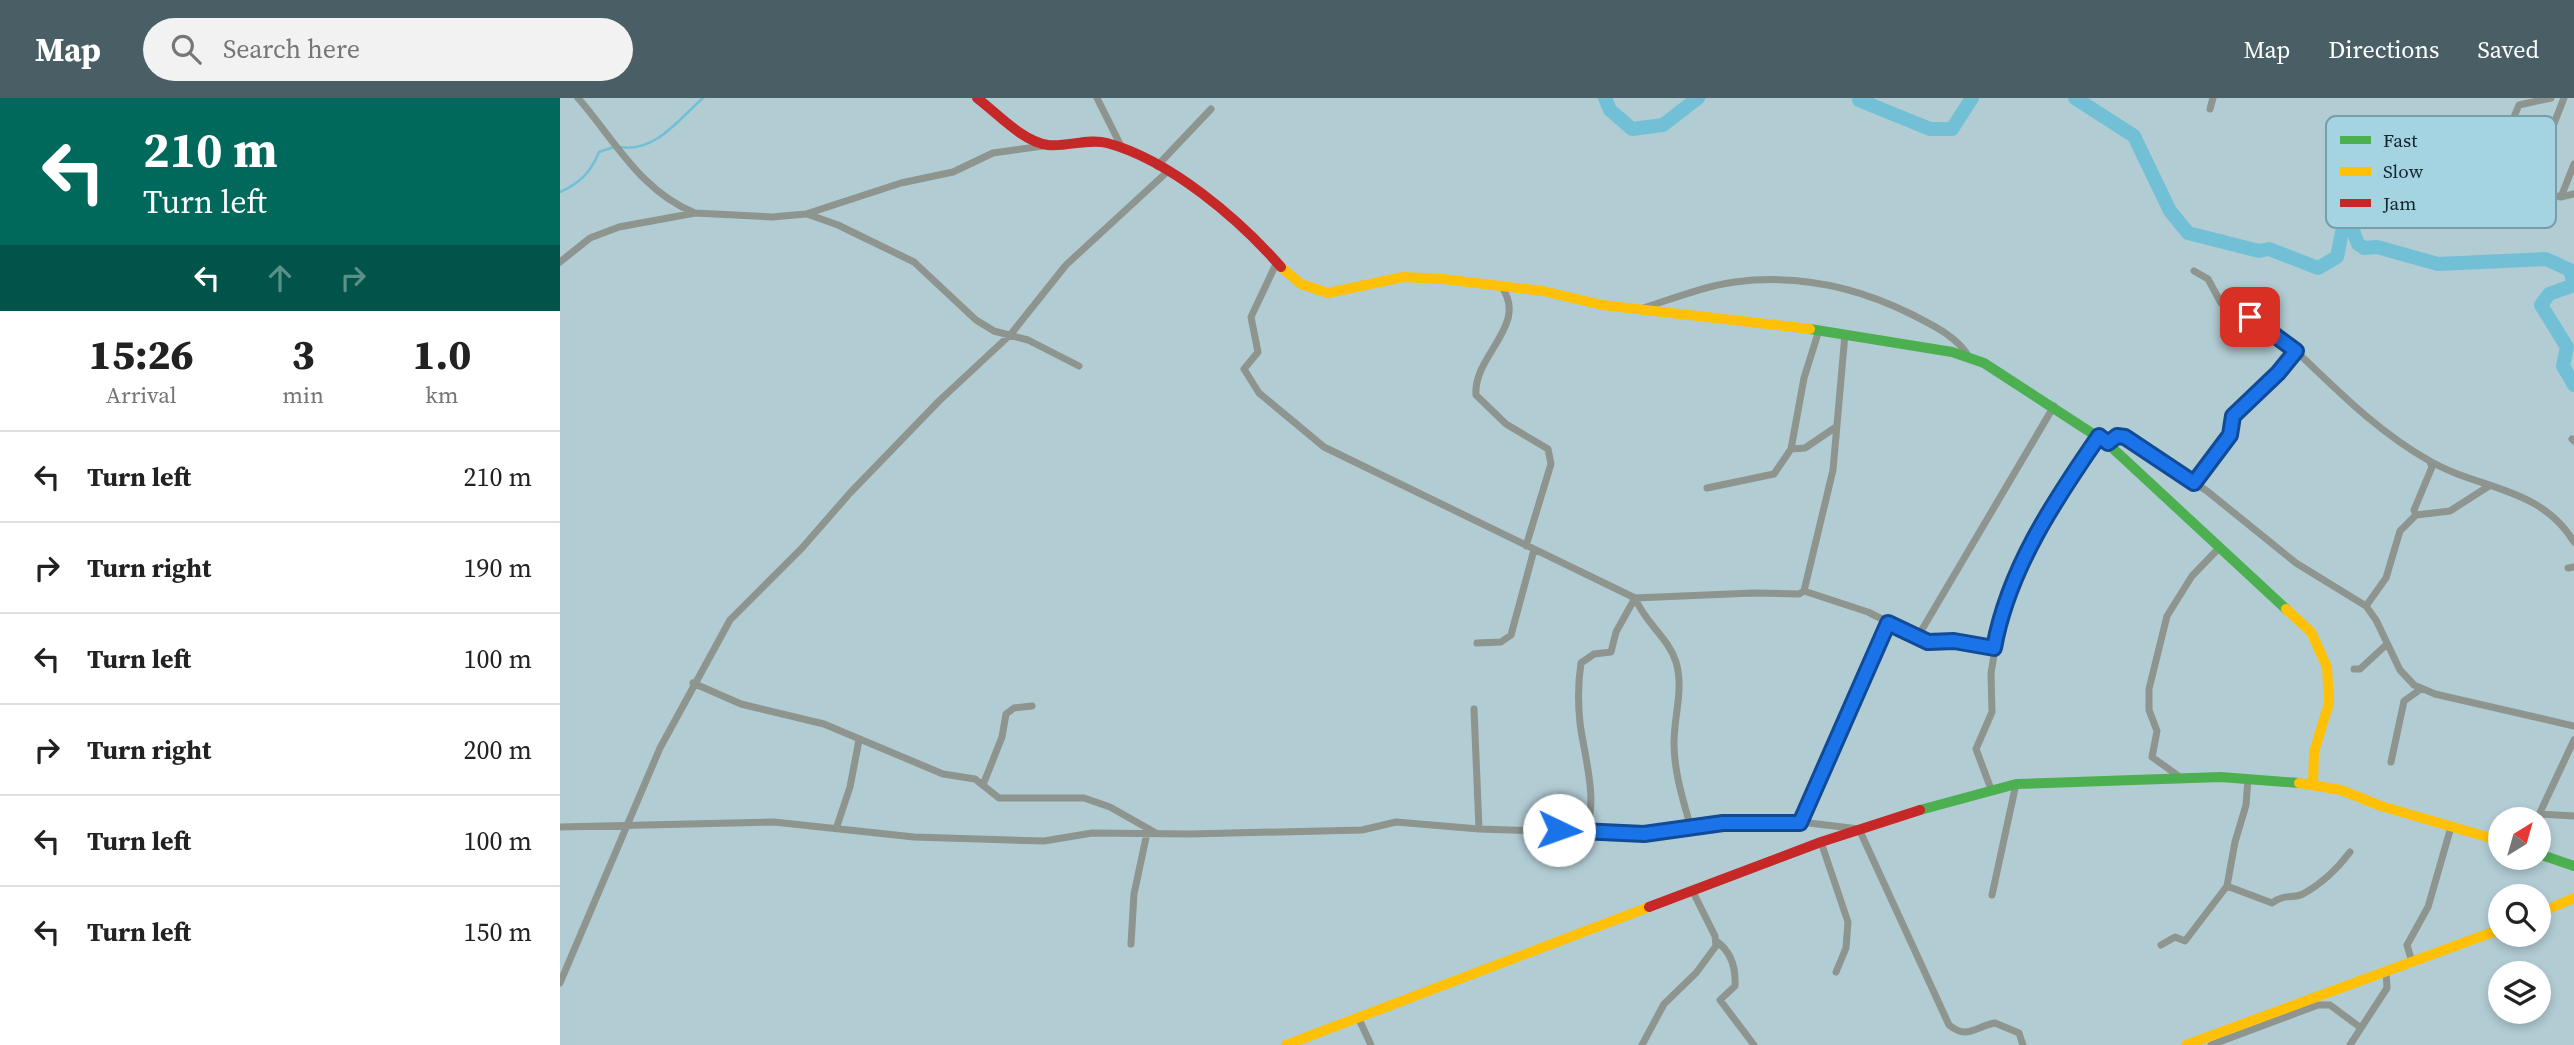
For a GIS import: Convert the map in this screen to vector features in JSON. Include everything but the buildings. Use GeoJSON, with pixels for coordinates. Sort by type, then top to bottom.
{"type":"FeatureCollection","features":[{"type":"Feature","properties":{"kind":"street"},"geometry":{"type":"LineString","coordinates":[[578,98],[640,176],[676,204],[695,214]]}},
{"type":"Feature","properties":{"kind":"street"},"geometry":{"type":"LineString","coordinates":[[977,98],[1024,135],[1050,145]]}},
{"type":"Feature","properties":{"kind":"street"},"geometry":{"type":"LineString","coordinates":[[1097,98],[1121,146]]}},
{"type":"Feature","properties":{"kind":"street"},"geometry":{"type":"LineString","coordinates":[[2210,109],[2213,98]]}},
{"type":"Feature","properties":{"kind":"street"},"geometry":{"type":"LineString","coordinates":[[2514,116],[2519,105],[2552,98]]}},
{"type":"Feature","properties":{"kind":"street"},"geometry":{"type":"LineString","coordinates":[[2556,118],[2564,98]]}},
{"type":"Feature","properties":{"kind":"street"},"geometry":{"type":"LineString","coordinates":[[560,983],[660,748],[693,683],[730,620],[803,548],[849,493],[939,401],[1011,334],[1066,265],[1162,169],[1211,109]]}},
{"type":"Feature","properties":{"kind":"street"},"geometry":{"type":"LineString","coordinates":[[560,262],[590,238],[611,230],[695,214],[772,217],[806,214],[901,183],[953,173],[993,153],[1092,141],[1121,146],[1198,191],[1248,232],[1276,264],[1301,284],[1328,293],[1404,277],[1500,285],[1639,309],[1819,330],[1969,357],[1984,363],[2103,440],[2302,622],[2328,667],[2329,703],[2326,721],[2314,752],[2312,785]]}},
{"type":"Feature","properties":{"kind":"street"},"geometry":{"type":"LineString","coordinates":[[2561,197],[2574,164]]}},
{"type":"Feature","properties":{"kind":"street"},"geometry":{"type":"LineString","coordinates":[[2556,196],[2574,194]]}},
{"type":"Feature","properties":{"kind":"street"},"geometry":{"type":"LineString","coordinates":[[806,214],[838,225],[914,262],[932,276],[962,310],[993,331],[1011,334],[1079,366]]}},
{"type":"Feature","properties":{"kind":"street"},"geometry":{"type":"LineString","coordinates":[[1276,264],[1251,317],[1258,352],[1244,369],[1253,386],[1324,447],[1635,598],[1804,592],[1868,612],[1928,642],[1954,641],[1994,648]]}},
{"type":"Feature","properties":{"kind":"street"},"geometry":{"type":"LineString","coordinates":[[2194,271],[2207,279],[2221,303],[2236,313],[2250,317],[2296,351],[2379,426],[2430,462],[2489,486],[2507,488],[2534,503],[2574,542]]}},
{"type":"Feature","properties":{"kind":"street"},"geometry":{"type":"LineString","coordinates":[[1639,309],[1734,282],[1788,279],[1817,282],[1873,297],[1907,312],[1945,332],[1964,348],[1969,357]]}},
{"type":"Feature","properties":{"kind":"street"},"geometry":{"type":"LineString","coordinates":[[1500,285],[1512,308],[1500,340],[1479,371],[1476,394],[1499,419],[1548,449],[1551,464],[1526,546]]}},
{"type":"Feature","properties":{"kind":"street"},"geometry":{"type":"LineString","coordinates":[[1707,488],[1774,474],[1791,449],[1804,378],[1819,330]]}},
{"type":"Feature","properties":{"kind":"street"},"geometry":{"type":"LineString","coordinates":[[1804,592],[1825,512],[1845,334]]}},
{"type":"Feature","properties":{"kind":"street"},"geometry":{"type":"LineString","coordinates":[[2194,483],[2230,435],[2233,416],[2278,373],[2296,351]]}},
{"type":"Feature","properties":{"kind":"street"},"geometry":{"type":"LineString","coordinates":[[1917,638],[2054,407]]}},
{"type":"Feature","properties":{"kind":"street"},"geometry":{"type":"LineString","coordinates":[[1791,449],[1804,449],[1836,427]]}},
{"type":"Feature","properties":{"kind":"street"},"geometry":{"type":"LineString","coordinates":[[1991,789],[1976,749],[1992,712],[1994,648],[2001,615],[2034,537],[2057,496],[2103,440],[2117,436],[2125,437],[2194,483],[2263,534],[2296,563],[2366,606],[2376,620],[2400,670],[2421,689],[2573,724]]}},
{"type":"Feature","properties":{"kind":"street"},"geometry":{"type":"LineString","coordinates":[[2416,515],[2414,510],[2419,493],[2432,467],[2430,462]]}},
{"type":"Feature","properties":{"kind":"street"},"geometry":{"type":"LineString","coordinates":[[2366,606],[2386,578],[2400,531],[2416,515],[2450,511],[2489,486]]}},
{"type":"Feature","properties":{"kind":"street"},"geometry":{"type":"LineString","coordinates":[[2182,779],[2152,757],[2157,730],[2149,710],[2149,689],[2167,616],[2192,576],[2220,547]]}},
{"type":"Feature","properties":{"kind":"street"},"geometry":{"type":"LineString","coordinates":[[1477,643],[1501,642],[1511,635],[1534,550]]}},
{"type":"Feature","properties":{"kind":"street"},"geometry":{"type":"LineString","coordinates":[[1635,598],[1641,614],[1657,630],[1677,665],[1680,688],[1674,745],[1676,773],[1690,828]]}},
{"type":"Feature","properties":{"kind":"street"},"geometry":{"type":"LineString","coordinates":[[1583,831],[1589,822],[1590,806],[1587,753],[1579,708],[1581,663],[1594,654],[1611,652],[1616,632],[1635,598]]}},
{"type":"Feature","properties":{"kind":"street"},"geometry":{"type":"LineString","coordinates":[[1800,823],[1888,623]]}},
{"type":"Feature","properties":{"kind":"street"},"geometry":{"type":"LineString","coordinates":[[2354,669],[2360,669],[2386,645]]}},
{"type":"Feature","properties":{"kind":"street"},"geometry":{"type":"LineString","coordinates":[[693,683],[741,704],[815,721],[934,771],[975,779],[999,798],[1084,798],[1110,807],[1157,833]]}},
{"type":"Feature","properties":{"kind":"street"},"geometry":{"type":"LineString","coordinates":[[2391,762],[2404,701],[2421,689]]}},
{"type":"Feature","properties":{"kind":"street"},"geometry":{"type":"LineString","coordinates":[[983,785],[1002,737],[1006,714],[1014,708],[1032,706]]}},
{"type":"Feature","properties":{"kind":"street"},"geometry":{"type":"LineString","coordinates":[[1474,709],[1479,829]]}},
{"type":"Feature","properties":{"kind":"street"},"geometry":{"type":"LineString","coordinates":[[837,826],[850,787],[859,740]]}},
{"type":"Feature","properties":{"kind":"street"},"geometry":{"type":"LineString","coordinates":[[2544,807],[2574,740]]}},
{"type":"Feature","properties":{"kind":"street"},"geometry":{"type":"LineString","coordinates":[[2161,945],[2175,937],[2185,941],[2227,886],[2235,842],[2246,805],[2248,778]]}},
{"type":"Feature","properties":{"kind":"street"},"geometry":{"type":"LineString","coordinates":[[1286,1045],[1821,842],[1991,789],[2016,784],[2057,780],[2248,778],[2312,785],[2341,790],[2381,806],[2488,837]]}},
{"type":"Feature","properties":{"kind":"street"},"geometry":{"type":"LineString","coordinates":[[1992,895],[2016,784]]}},
{"type":"Feature","properties":{"kind":"street"},"geometry":{"type":"LineString","coordinates":[[2552,817],[2574,816]]}},
{"type":"Feature","properties":{"kind":"street"},"geometry":{"type":"LineString","coordinates":[[560,827],[774,822],[837,826],[914,837],[1044,841],[1092,833],[1362,830],[1396,822],[1479,829],[1644,834],[1723,823],[1800,823],[1859,829]]}},
{"type":"Feature","properties":{"kind":"street"},"geometry":{"type":"LineString","coordinates":[[2412,962],[2407,945],[2428,907],[2451,827]]}},
{"type":"Feature","properties":{"kind":"street"},"geometry":{"type":"LineString","coordinates":[[1859,829],[1949,1026],[1959,1033],[1969,1033],[1995,1023],[2019,1034],[2023,1045]]}},
{"type":"Feature","properties":{"kind":"street"},"geometry":{"type":"LineString","coordinates":[[1131,944],[1134,894],[1147,833]]}},
{"type":"Feature","properties":{"kind":"street"},"geometry":{"type":"LineString","coordinates":[[1821,842],[1848,922],[1846,948],[1836,972]]}},
{"type":"Feature","properties":{"kind":"street"},"geometry":{"type":"LineString","coordinates":[[2227,886],[2272,904],[2284,895],[2302,895],[2335,871],[2350,852]]}},
{"type":"Feature","properties":{"kind":"street"},"geometry":{"type":"LineString","coordinates":[[2552,859],[2574,866]]}},
{"type":"Feature","properties":{"kind":"street"},"geometry":{"type":"LineString","coordinates":[[1693,892],[1716,942],[1724,946],[1736,968],[1735,986],[1720,1000],[1754,1045]]}},
{"type":"Feature","properties":{"kind":"street"},"geometry":{"type":"LineString","coordinates":[[2551,908],[2574,898]]}},
{"type":"Feature","properties":{"kind":"street"},"geometry":{"type":"LineString","coordinates":[[2186,1045],[2488,934]]}},
{"type":"Feature","properties":{"kind":"street"},"geometry":{"type":"LineString","coordinates":[[1642,1045],[1664,1004],[1696,973],[1713,951],[1716,942]]}},
{"type":"Feature","properties":{"kind":"street"},"geometry":{"type":"LineString","coordinates":[[2350,1045],[2387,988],[2386,971]]}},
{"type":"Feature","properties":{"kind":"street"},"geometry":{"type":"LineString","coordinates":[[2211,1045],[2318,1005],[2330,1005],[2361,1028]]}},
{"type":"Feature","properties":{"kind":"street"},"geometry":{"type":"LineString","coordinates":[[1358,1017],[1371,1045]]}},
{"type":"Feature","properties":{"kind":"waterway"},"geometry":{"type":"LineString","coordinates":[[620,147],[644,145],[655,140],[703,98]]}},
{"type":"Feature","properties":{"kind":"waterway"},"geometry":{"type":"LineString","coordinates":[[1605,98],[1610,110],[1632,129],[1663,125],[1698,98]]}},
{"type":"Feature","properties":{"kind":"waterway"},"geometry":{"type":"LineString","coordinates":[[1860,98],[1859,100],[1930,129],[1952,129],[1972,98]]}},
{"type":"Feature","properties":{"kind":"waterway"},"geometry":{"type":"LineString","coordinates":[[2075,98],[2134,136],[2170,211],[2188,233],[2259,251],[2269,249],[2318,268],[2337,257],[2342,232],[2346,229],[2353,230],[2358,244],[2364,248],[2377,247],[2438,264],[2546,259],[2570,270],[2574,285],[2549,294],[2541,305],[2567,347],[2563,366],[2574,385]]}},
{"type":"Feature","properties":{"kind":"waterway"},"geometry":{"type":"LineString","coordinates":[[560,192],[584,176],[599,152],[614,147]]}},
{"type":"Feature","properties":{"kind":"traffic: fast"},"geometry":{"type":"LineString","coordinates":[[1810,329],[1952,352],[1984,363],[2107,443],[2286,609]]}},
{"type":"Feature","properties":{"kind":"traffic: fast"},"geometry":{"type":"LineString","coordinates":[[1920,810],[2016,784],[2221,777],[2299,783]]}},
{"type":"Feature","properties":{"kind":"traffic: fast"},"geometry":{"type":"LineString","coordinates":[[2552,858],[2574,866]]}},
{"type":"Feature","properties":{"kind":"traffic: slow"},"geometry":{"type":"LineString","coordinates":[[1281,267],[1301,284],[1328,293],[1403,277],[1443,279],[1543,291],[1602,305],[1810,329]]}},
{"type":"Feature","properties":{"kind":"traffic: slow"},"geometry":{"type":"LineString","coordinates":[[2286,609],[2311,632],[2327,667],[2329,703],[2314,752],[2313,785]]}},
{"type":"Feature","properties":{"kind":"traffic: slow"},"geometry":{"type":"LineString","coordinates":[[2299,783],[2341,790],[2381,806],[2488,837]]}},
{"type":"Feature","properties":{"kind":"traffic: slow"},"geometry":{"type":"LineString","coordinates":[[2551,908],[2574,898]]}},
{"type":"Feature","properties":{"kind":"traffic: slow"},"geometry":{"type":"LineString","coordinates":[[1286,1045],[1649,907]]}},
{"type":"Feature","properties":{"kind":"traffic: slow"},"geometry":{"type":"LineString","coordinates":[[2186,1045],[2488,934]]}},
{"type":"Feature","properties":{"kind":"traffic: jam"},"geometry":{"type":"LineString","coordinates":[[977,98],[1020,133],[1039,143],[1107,143],[1155,163],[1179,177],[1224,211],[1281,267]]}},
{"type":"Feature","properties":{"kind":"traffic: jam"},"geometry":{"type":"LineString","coordinates":[[1649,907],[1821,842],[1920,810]]}},
{"type":"Feature","properties":{"kind":"route"},"geometry":{"type":"LineString","coordinates":[[1559,830],[1657,834],[1723,823],[1800,823],[1833,755],[1856,694],[1888,623],[1928,642],[1954,641],[1994,648],[2001,615],[2034,537],[2057,496],[2099,436],[2108,443],[2117,436],[2125,437],[2194,483],[2230,435],[2233,416],[2278,373],[2296,351],[2282,337],[2250,317]]}}]}
